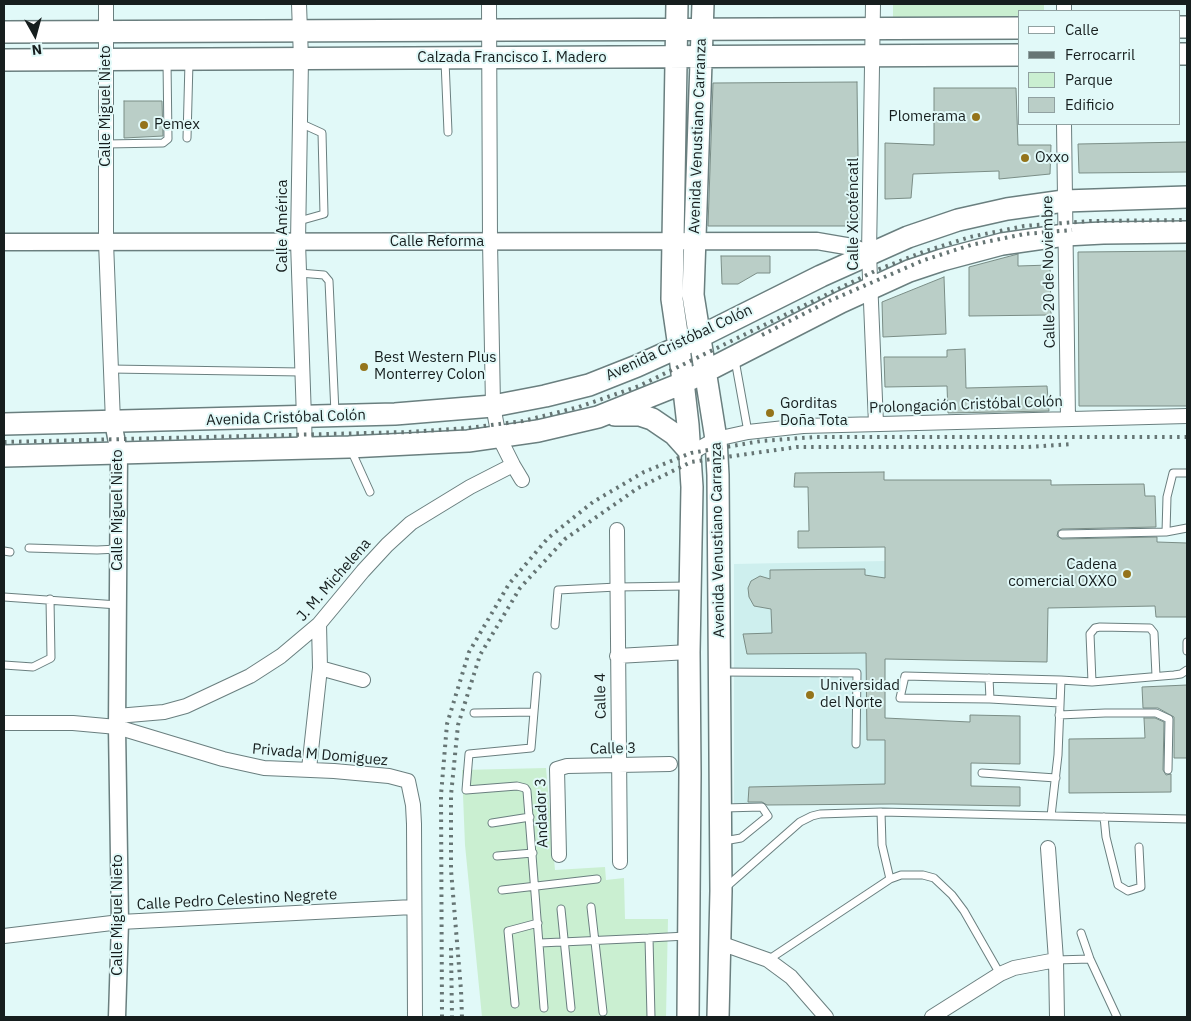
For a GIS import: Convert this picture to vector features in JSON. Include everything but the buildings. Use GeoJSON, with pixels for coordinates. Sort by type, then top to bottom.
{"type":"FeatureCollection","features":[{"type":"Feature","properties":{"kind":"main road","name":"Avenida Venustiano Carranza"},"geometry":{"type":"LineString","coordinates":[[677,4],[672,298],[691,453],[688,1017]]}},
{"type":"Feature","properties":{"kind":"main road","name":"Avenida Venustiano Carranza"},"geometry":{"type":"LineString","coordinates":[[703,4],[693,294],[716,439],[719,503],[721,891],[718,1017]]}},
{"type":"Feature","properties":{"kind":"main road","name":"Calzada Francisco I. Madero"},"geometry":{"type":"LineString","coordinates":[[4,32],[1018,28]]}},
{"type":"Feature","properties":{"kind":"main road","name":"Calzada Francisco I. Madero"},"geometry":{"type":"LineString","coordinates":[[4,60],[1018,55]]}},
{"type":"Feature","properties":{"kind":"main road","name":"Avenida Cristóbal Colón"},"geometry":{"type":"LineString","coordinates":[[4,424],[336,416],[454,411],[494,406],[589,385],[637,366],[869,254],[908,237],[958,220],[1006,209],[1064,201],[1187,197]]}},
{"type":"Feature","properties":{"kind":"main road","name":"Avenida Cristóbal Colón"},"geometry":{"type":"LineString","coordinates":[[4,456],[349,448],[439,443],[538,432],[598,417],[683,383],[807,319],[909,271],[973,251],[1002,244],[1066,235],[1187,232]]}},
{"type":"Feature","properties":{"kind":"main road"},"geometry":{"type":"LineString","coordinates":[[598,417],[628,414],[652,418],[674,434],[691,453]]}},
{"type":"Feature","properties":{"kind":"street","name":"Calle Miguel Nieto"},"geometry":{"type":"LineString","coordinates":[[106,4],[106,242],[113,422],[119,453],[117,722],[120,922],[117,1017]]}},
{"type":"Feature","properties":{"kind":"street","name":"Calle América"},"geometry":{"type":"LineString","coordinates":[[299,4],[301,59],[298,242],[305,448]]}},
{"type":"Feature","properties":{"kind":"street"},"geometry":{"type":"LineString","coordinates":[[489,4],[490,242],[494,406],[499,437],[522,480]]}},
{"type":"Feature","properties":{"kind":"street","name":"Calle Xicoténcatl"},"geometry":{"type":"LineString","coordinates":[[873,4],[869,254],[876,424]]}},
{"type":"Feature","properties":{"kind":"street","name":"Calle 20 de Noviembre"},"geometry":{"type":"LineString","coordinates":[[1064,125],[1068,419]]}},
{"type":"Feature","properties":{"kind":"street","name":"Calle Reforma"},"geometry":{"type":"LineString","coordinates":[[4,242],[817,242],[852,247],[869,254]]}},
{"type":"Feature","properties":{"kind":"street","name":"Prolongación Cristóbal Colón"},"geometry":{"type":"LineString","coordinates":[[691,453],[716,439],[748,432],[803,426],[1187,416]]}},
{"type":"Feature","properties":{"kind":"street","name":"J. M. Michelena"},"geometry":{"type":"LineString","coordinates":[[117,722],[186,706],[250,676],[281,656],[319,624],[363,571],[411,523],[470,487],[513,465]]}},
{"type":"Feature","properties":{"kind":"street","name":"Calle 4"},"geometry":{"type":"LineString","coordinates":[[617,530],[620,862]]}},
{"type":"Feature","properties":{"kind":"street"},"geometry":{"type":"LineString","coordinates":[[309,769],[320,668],[319,624]]}},
{"type":"Feature","properties":{"kind":"street"},"geometry":{"type":"LineString","coordinates":[[617,656],[689,652]]}},
{"type":"Feature","properties":{"kind":"street"},"geometry":{"type":"LineString","coordinates":[[320,668],[363,680]]}},
{"type":"Feature","properties":{"kind":"street"},"geometry":{"type":"LineString","coordinates":[[4,723],[117,722]]}},
{"type":"Feature","properties":{"kind":"street","name":"Privada M Domiguez"},"geometry":{"type":"LineString","coordinates":[[117,722],[245,765],[264,768],[309,769],[389,776],[408,781],[413,805],[415,1017]]}},
{"type":"Feature","properties":{"kind":"street","name":"Calle 3"},"geometry":{"type":"LineString","coordinates":[[557,769],[567,766],[670,764]]}},
{"type":"Feature","properties":{"kind":"street","name":"Andador 3"},"geometry":{"type":"LineString","coordinates":[[557,769],[559,855]]}},
{"type":"Feature","properties":{"kind":"street"},"geometry":{"type":"LineString","coordinates":[[1048,848],[1056,960],[1057,1017]]}},
{"type":"Feature","properties":{"kind":"street","name":"Calle Pedro Celestino Negrete"},"geometry":{"type":"LineString","coordinates":[[4,936],[120,922],[414,907]]}},
{"type":"Feature","properties":{"kind":"street"},"geometry":{"type":"LineString","coordinates":[[720,942],[768,960],[791,977],[826,1017]]}},
{"type":"Feature","properties":{"kind":"street"},"geometry":{"type":"LineString","coordinates":[[932,1017],[1000,974],[1014,968],[1056,960]]}},
{"type":"Feature","properties":{"kind":"lane"},"geometry":{"type":"LineString","coordinates":[[445,58],[448,132]]}},
{"type":"Feature","properties":{"kind":"lane"},"geometry":{"type":"LineString","coordinates":[[187,138],[189,59]]}},
{"type":"Feature","properties":{"kind":"lane"},"geometry":{"type":"LineString","coordinates":[[106,144],[162,143],[168,139],[167,60]]}},
{"type":"Feature","properties":{"kind":"lane"},"geometry":{"type":"LineString","coordinates":[[298,221],[324,214],[322,133],[300,123]]}},
{"type":"Feature","properties":{"kind":"lane"},"geometry":{"type":"LineString","coordinates":[[299,273],[324,275],[329,281],[336,416]]}},
{"type":"Feature","properties":{"kind":"lane"},"geometry":{"type":"LineString","coordinates":[[734,357],[748,432]]}},
{"type":"Feature","properties":{"kind":"lane"},"geometry":{"type":"LineString","coordinates":[[111,369],[301,372]]}},
{"type":"Feature","properties":{"kind":"lane"},"geometry":{"type":"LineString","coordinates":[[349,448],[370,492]]}},
{"type":"Feature","properties":{"kind":"lane"},"geometry":{"type":"LineString","coordinates":[[1166,532],[1167,497],[1174,473],[1187,473]]}},
{"type":"Feature","properties":{"kind":"lane"},"geometry":{"type":"LineString","coordinates":[[1062,534],[1166,532],[1187,528]]}},
{"type":"Feature","properties":{"kind":"lane"},"geometry":{"type":"LineString","coordinates":[[29,548],[118,549]]}},
{"type":"Feature","properties":{"kind":"lane"},"geometry":{"type":"LineString","coordinates":[[555,624],[558,590],[690,586]]}},
{"type":"Feature","properties":{"kind":"lane"},"geometry":{"type":"LineString","coordinates":[[4,597],[118,605]]}},
{"type":"Feature","properties":{"kind":"lane"},"geometry":{"type":"LineString","coordinates":[[4,664],[34,666],[51,658],[50,600]]}},
{"type":"Feature","properties":{"kind":"lane"},"geometry":{"type":"LineString","coordinates":[[1092,682],[1090,634],[1095,628],[1100,626],[1150,628],[1154,633],[1156,676]]}},
{"type":"Feature","properties":{"kind":"lane"},"geometry":{"type":"LineString","coordinates":[[1187,642],[1187,651]]}},
{"type":"Feature","properties":{"kind":"lane"},"geometry":{"type":"LineString","coordinates":[[1060,703],[990,699],[900,698],[905,676],[1092,682],[1181,674],[1187,670]]}},
{"type":"Feature","properties":{"kind":"lane"},"geometry":{"type":"LineString","coordinates":[[720,672],[857,674],[856,744]]}},
{"type":"Feature","properties":{"kind":"lane"},"geometry":{"type":"LineString","coordinates":[[536,676],[532,748],[469,754],[466,790],[522,786],[527,791],[544,1008]]}},
{"type":"Feature","properties":{"kind":"lane"},"geometry":{"type":"LineString","coordinates":[[989,678],[990,699]]}},
{"type":"Feature","properties":{"kind":"lane"},"geometry":{"type":"LineString","coordinates":[[1051,816],[1056,778],[1061,680]]}},
{"type":"Feature","properties":{"kind":"lane"},"geometry":{"type":"LineString","coordinates":[[474,713],[534,712]]}},
{"type":"Feature","properties":{"kind":"lane"},"geometry":{"type":"LineString","coordinates":[[1059,715],[1105,713],[1156,714],[1168,720],[1168,770]]}},
{"type":"Feature","properties":{"kind":"lane"},"geometry":{"type":"LineString","coordinates":[[982,773],[1056,778]]}},
{"type":"Feature","properties":{"kind":"lane"},"geometry":{"type":"LineString","coordinates":[[721,808],[762,807],[768,816],[741,838],[721,842]]}},
{"type":"Feature","properties":{"kind":"lane"},"geometry":{"type":"LineString","coordinates":[[881,812],[882,845],[890,879]]}},
{"type":"Feature","properties":{"kind":"lane"},"geometry":{"type":"LineString","coordinates":[[721,891],[806,819],[820,814],[881,812],[1187,819]]}},
{"type":"Feature","properties":{"kind":"lane"},"geometry":{"type":"LineString","coordinates":[[492,823],[530,817]]}},
{"type":"Feature","properties":{"kind":"lane"},"geometry":{"type":"LineString","coordinates":[[1104,817],[1106,837],[1118,886],[1128,891],[1141,887],[1139,847]]}},
{"type":"Feature","properties":{"kind":"lane"},"geometry":{"type":"LineString","coordinates":[[498,856],[533,853]]}},
{"type":"Feature","properties":{"kind":"lane"},"geometry":{"type":"LineString","coordinates":[[768,960],[890,879],[900,875],[922,875],[934,878],[943,885],[964,911],[1000,974]]}},
{"type":"Feature","properties":{"kind":"lane"},"geometry":{"type":"LineString","coordinates":[[502,890],[597,879]]}},
{"type":"Feature","properties":{"kind":"lane"},"geometry":{"type":"LineString","coordinates":[[591,906],[603,1012]]}},
{"type":"Feature","properties":{"kind":"lane"},"geometry":{"type":"LineString","coordinates":[[561,909],[571,1008]]}},
{"type":"Feature","properties":{"kind":"lane"},"geometry":{"type":"LineString","coordinates":[[516,1004],[508,931],[538,923]]}},
{"type":"Feature","properties":{"kind":"lane"},"geometry":{"type":"LineString","coordinates":[[1081,933],[1090,959],[1117,1017]]}},
{"type":"Feature","properties":{"kind":"lane"},"geometry":{"type":"LineString","coordinates":[[540,943],[689,936]]}},
{"type":"Feature","properties":{"kind":"lane"},"geometry":{"type":"LineString","coordinates":[[650,938],[651,1017]]}},
{"type":"Feature","properties":{"kind":"lane"},"geometry":{"type":"LineString","coordinates":[[1056,960],[1090,959]]}},
{"type":"Feature","properties":{"kind":"shaded area","name":"Universidad del Norte"},"geometry":{"type":"Polygon","coordinates":[[[885,561],[886,804],[734,805],[734,564],[885,561]]]}},
{"type":"Feature","properties":{"kind":"green space"},"geometry":{"type":"Polygon","coordinates":[[[893,4],[1044,4],[1044,10],[1018,10],[1018,21],[893,20],[893,4]]]}},
{"type":"Feature","properties":{"kind":"green space"},"geometry":{"type":"Polygon","coordinates":[[[546,768],[555,870],[605,867],[606,880],[624,878],[625,919],[668,919],[666,1017],[482,1017],[465,845],[462,770],[546,768]]]}},
{"type":"Feature","properties":{"kind":"railway"},"geometry":{"type":"LineString","coordinates":[[4,442],[409,432],[468,428],[523,421],[579,407],[639,386],[877,270],[923,252],[970,237],[1024,226],[1090,221],[1187,220]]}},
{"type":"Feature","properties":{"kind":"railway"},"geometry":{"type":"LineString","coordinates":[[762,335],[829,301],[924,260],[971,245],[1024,234],[1072,230]]}},
{"type":"Feature","properties":{"kind":"railway"},"geometry":{"type":"LineString","coordinates":[[442,1017],[441,795],[447,724],[469,652],[509,584],[548,538],[593,502],[644,472],[691,453],[761,441],[815,437],[1187,437]]}},
{"type":"Feature","properties":{"kind":"railway"},"geometry":{"type":"LineString","coordinates":[[462,1017],[451,870],[451,795],[458,725],[480,655],[520,588],[565,539],[638,488],[691,462],[797,447],[1027,447],[1072,444]]}},
{"type":"Feature","properties":{"kind":"railway"},"geometry":{"type":"LineString","coordinates":[[451,948],[452,1017]]}},
{"type":"Feature","properties":{"kind":"place","name":"Plomerama"},"geometry":{"type":"Point","coordinates":[976,117]}},
{"type":"Feature","properties":{"kind":"place","name":"Pemex"},"geometry":{"type":"Point","coordinates":[144,125]}},
{"type":"Feature","properties":{"kind":"place","name":"Oxxo"},"geometry":{"type":"Point","coordinates":[1025,158]}},
{"type":"Feature","properties":{"kind":"place","name":"Best Western Plus Monterrey Colon"},"geometry":{"type":"Point","coordinates":[364,367]}},
{"type":"Feature","properties":{"kind":"place","name":"Gorditas Doña Tota"},"geometry":{"type":"Point","coordinates":[770,413]}},
{"type":"Feature","properties":{"kind":"place","name":"Cadena comercial OXXO"},"geometry":{"type":"Point","coordinates":[1127,574]}},
{"type":"Feature","properties":{"kind":"place","name":"Universidad del Norte"},"geometry":{"type":"Point","coordinates":[810,695]}}]}
